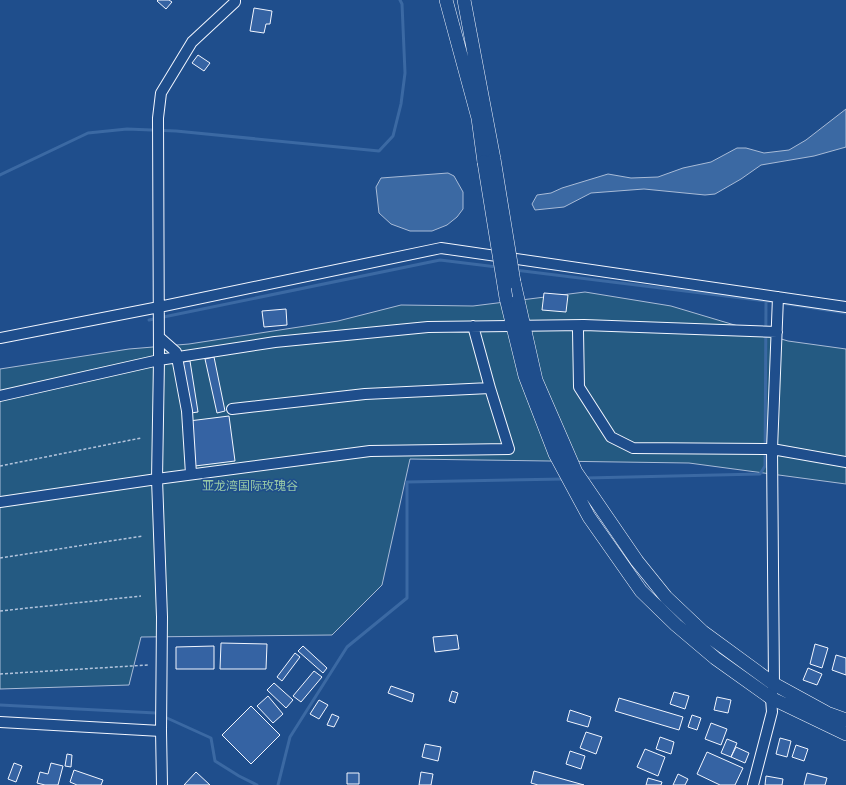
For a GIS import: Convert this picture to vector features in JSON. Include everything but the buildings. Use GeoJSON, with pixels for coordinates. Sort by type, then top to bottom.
{"type":"FeatureCollection","features":[{"type":"Feature","properties":{"kind":"main road"},"geometry":{"type":"LineString","coordinates":[[446,0],[489,160],[536,380],[576,472],[637,561],[666,597],[703,632],[774,684],[827,713],[846,720]]}},
{"type":"Feature","properties":{"kind":"main road"},"geometry":{"type":"LineString","coordinates":[[464,0],[489,160],[506,298],[525,376],[555,454],[589,517],[641,591],[676,625],[709,653],[771,698],[846,734]]}},
{"type":"Feature","properties":{"kind":"street"},"geometry":{"type":"LineString","coordinates":[[162,785],[162,617],[157,479],[159,360],[158,118],[161,93],[192,42],[235,2],[235,0]]}},
{"type":"Feature","properties":{"kind":"street"},"geometry":{"type":"LineString","coordinates":[[0,338],[159,307],[441,248],[846,307]]}},
{"type":"Feature","properties":{"kind":"street"},"geometry":{"type":"LineString","coordinates":[[753,785],[772,712],[771,698],[774,684],[772,449],[778,296]]}},
{"type":"Feature","properties":{"kind":"street"},"geometry":{"type":"LineString","coordinates":[[0,396],[159,360],[276,342],[428,327],[584,325],[777,332]]}},
{"type":"Feature","properties":{"kind":"street"},"geometry":{"type":"LineString","coordinates":[[0,502],[191,474],[370,451],[510,449],[490,388],[473,326]]}},
{"type":"Feature","properties":{"kind":"street"},"geometry":{"type":"LineString","coordinates":[[578,331],[579,387],[611,437],[633,448],[772,449],[846,462]]}},
{"type":"Feature","properties":{"kind":"street"},"geometry":{"type":"LineString","coordinates":[[159,337],[176,352],[187,411],[191,474]]}},
{"type":"Feature","properties":{"kind":"street"},"geometry":{"type":"LineString","coordinates":[[232,409],[365,394],[490,388]]}},
{"type":"Feature","properties":{"kind":"street"},"geometry":{"type":"LineString","coordinates":[[0,722],[161,731]]}},
{"type":"Feature","properties":{"kind":"path"},"geometry":{"type":"LineString","coordinates":[[0,466],[141,438]]}},
{"type":"Feature","properties":{"kind":"path"},"geometry":{"type":"LineString","coordinates":[[0,558],[143,536]]}},
{"type":"Feature","properties":{"kind":"path"},"geometry":{"type":"LineString","coordinates":[[0,611],[141,596]]}},
{"type":"Feature","properties":{"kind":"path"},"geometry":{"type":"LineString","coordinates":[[0,674],[148,665]]}},
{"type":"Feature","properties":{"kind":"green space","name":"亚龙湾国际玫瑰谷"},"geometry":{"type":"Polygon","coordinates":[[[585,292],[671,306],[788,341],[846,349],[846,484],[689,463],[410,459],[382,585],[332,635],[141,637],[129,685],[0,689],[0,369],[129,349],[189,344],[338,321],[401,305],[473,306],[585,292]]]}},
{"type":"Feature","properties":{"kind":"shaded area"},"geometry":{"type":"Polygon","coordinates":[[[846,109],[846,147],[814,156],[761,165],[715,194],[705,195],[644,189],[591,193],[564,207],[535,210],[532,204],[537,195],[551,193],[562,188],[608,174],[631,178],[658,177],[683,168],[711,162],[737,148],[746,148],[764,153],[789,150],[806,140],[846,109]]]}},
{"type":"Feature","properties":{"kind":"shaded area"},"geometry":{"type":"Polygon","coordinates":[[[448,173],[454,176],[463,192],[463,209],[457,217],[447,225],[432,231],[410,231],[391,224],[379,213],[376,187],[381,178],[448,173]]]}},
{"type":"Feature","properties":{"kind":"waterway"},"geometry":{"type":"LineString","coordinates":[[0,175],[88,133],[127,129],[176,131],[379,151],[393,136],[401,104],[405,73],[402,4],[400,0]]}},
{"type":"Feature","properties":{"kind":"waterway"},"geometry":{"type":"LineString","coordinates":[[149,320],[440,260],[497,267]]}},
{"type":"Feature","properties":{"kind":"waterway"},"geometry":{"type":"LineString","coordinates":[[515,270],[775,302]]}},
{"type":"Feature","properties":{"kind":"waterway"},"geometry":{"type":"LineString","coordinates":[[586,478],[760,474],[765,466],[766,301]]}},
{"type":"Feature","properties":{"kind":"waterway"},"geometry":{"type":"LineString","coordinates":[[781,303],[846,313]]}},
{"type":"Feature","properties":{"kind":"waterway"},"geometry":{"type":"LineString","coordinates":[[278,785],[290,737],[347,647],[407,598],[407,482],[564,479]]}},
{"type":"Feature","properties":{"kind":"waterway"},"geometry":{"type":"LineString","coordinates":[[0,705],[156,713],[211,738],[215,761],[257,785]]}}]}
